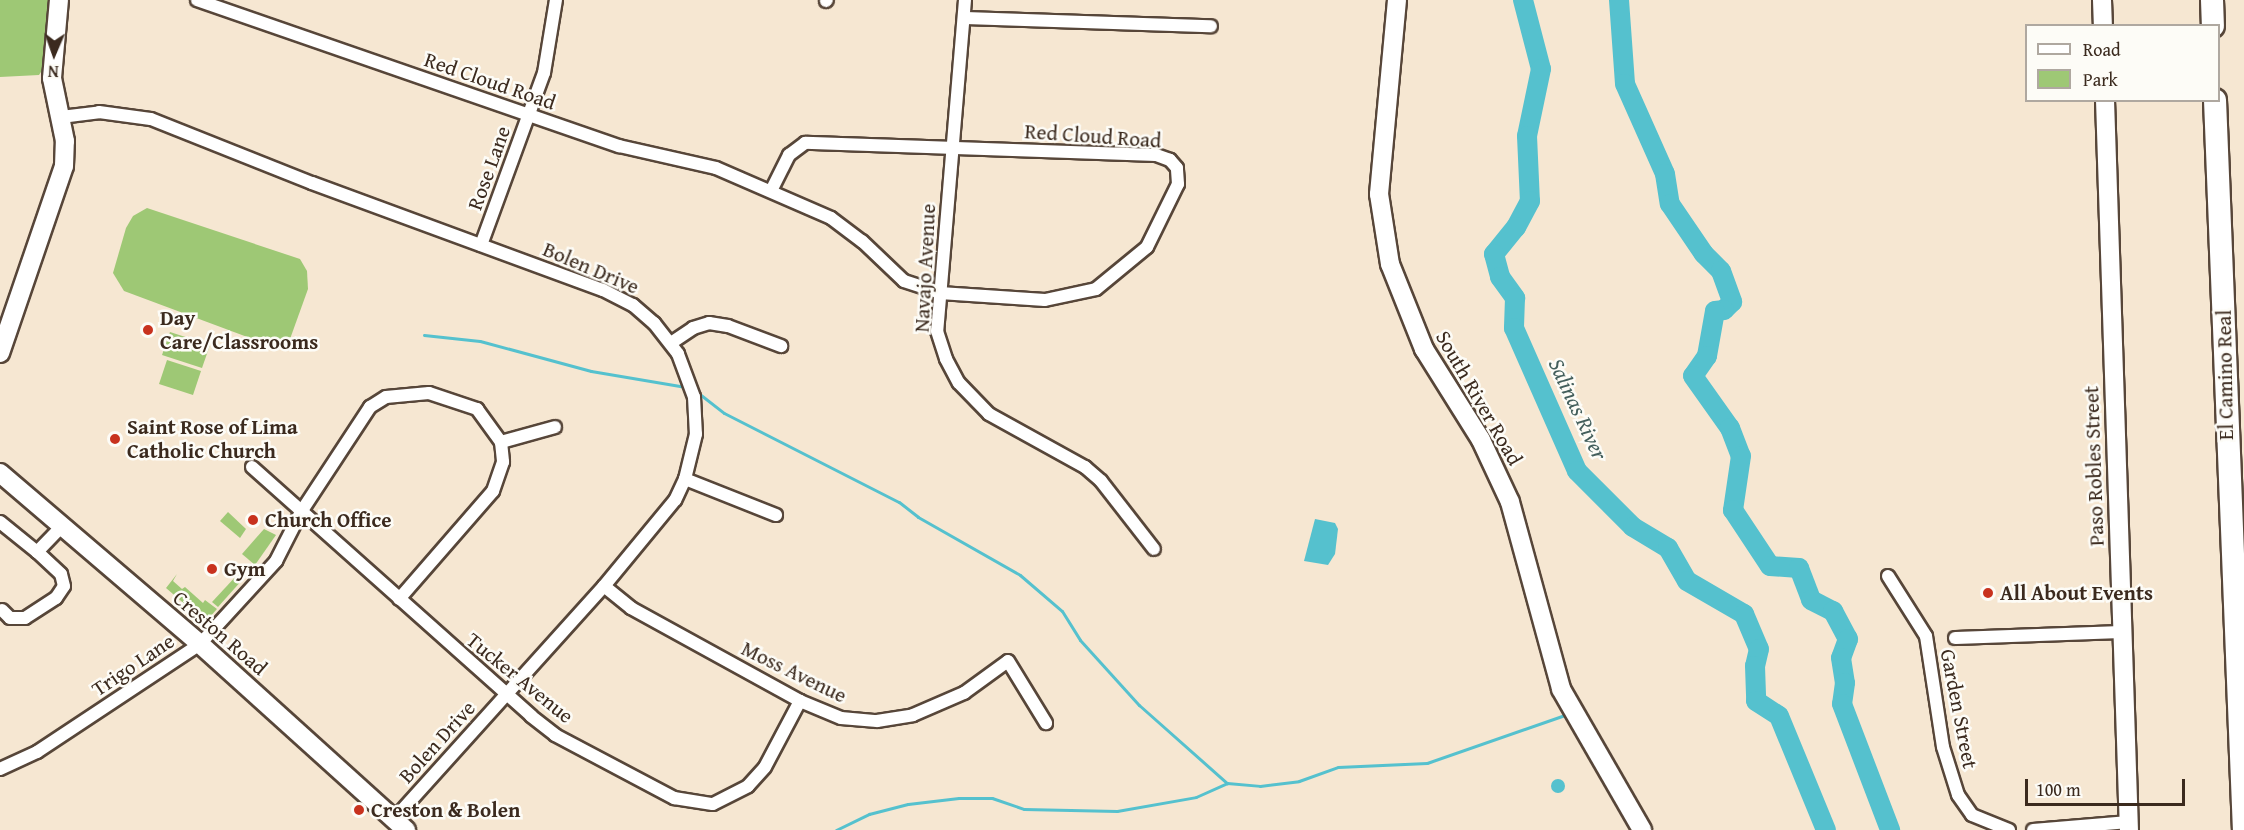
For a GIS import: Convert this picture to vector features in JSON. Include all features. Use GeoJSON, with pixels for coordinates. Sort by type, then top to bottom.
{"type":"FeatureCollection","features":[{"type":"Feature","properties":{"kind":"highway"},"geometry":{"type":"LineString","coordinates":[[2212,0],[2213,24]]}},
{"type":"Feature","properties":{"kind":"highway","name":"El Camino Real"},"geometry":{"type":"LineString","coordinates":[[2216,102],[2244,830]]}},
{"type":"Feature","properties":{"kind":"main road"},"geometry":{"type":"LineString","coordinates":[[0,353],[64,166],[61,117],[51,59],[59,0]]}},
{"type":"Feature","properties":{"kind":"main road","name":"South River Road"},"geometry":{"type":"LineString","coordinates":[[1397,0],[1379,194],[1390,264],[1424,349],[1481,440],[1510,502],[1561,690],[1642,830]]}},
{"type":"Feature","properties":{"kind":"main road"},"geometry":{"type":"LineString","coordinates":[[2102,0],[2103,24]]}},
{"type":"Feature","properties":{"kind":"main road","name":"Paso Robles Street"},"geometry":{"type":"LineString","coordinates":[[2105,102],[2129,826]]}},
{"type":"Feature","properties":{"kind":"main road","name":"Creston Road"},"geometry":{"type":"LineString","coordinates":[[0,473],[200,644],[400,825]]}},
{"type":"Feature","properties":{"kind":"street","name":"Red Cloud Road"},"geometry":{"type":"LineString","coordinates":[[197,0],[619,146],[716,168],[771,191],[847,229],[904,281],[940,293],[1045,300],[1096,289],[1147,247],[1178,184],[1177,168],[1170,160],[1156,155],[805,143],[789,155],[771,191]]}},
{"type":"Feature","properties":{"kind":"street","name":"Rose Lane"},"geometry":{"type":"LineString","coordinates":[[481,245],[530,115],[550,51],[556,0]]}},
{"type":"Feature","properties":{"kind":"street","name":"Navajo Avenue"},"geometry":{"type":"LineString","coordinates":[[965,0],[937,331],[946,360],[959,383],[989,414],[1085,467],[1101,481],[1154,549]]}},
{"type":"Feature","properties":{"kind":"street"},"geometry":{"type":"LineString","coordinates":[[964,18],[1211,26]]}},
{"type":"Feature","properties":{"kind":"street","name":"Bolen Drive"},"geometry":{"type":"LineString","coordinates":[[61,117],[99,112],[151,119],[603,290],[633,305],[671,344],[688,377],[696,416],[693,453],[686,479],[659,522],[505,694],[400,825]]}},
{"type":"Feature","properties":{"kind":"street"},"geometry":{"type":"LineString","coordinates":[[671,344],[693,328],[709,323],[728,326],[780,346]]}},
{"type":"Feature","properties":{"kind":"street","name":"Trigo Lane"},"geometry":{"type":"LineString","coordinates":[[0,769],[37,752],[200,644],[262,579],[301,512],[328,477],[359,420],[386,397],[429,393],[455,400],[477,409],[501,442]]}},
{"type":"Feature","properties":{"kind":"street"},"geometry":{"type":"LineString","coordinates":[[399,599],[493,491],[503,462],[501,442],[555,427]]}},
{"type":"Feature","properties":{"kind":"street","name":"Tucker Avenue"},"geometry":{"type":"LineString","coordinates":[[252,467],[505,694],[555,735],[675,798],[695,803],[731,798],[748,786],[765,767],[800,701]]}},
{"type":"Feature","properties":{"kind":"street"},"geometry":{"type":"LineString","coordinates":[[686,479],[776,515]]}},
{"type":"Feature","properties":{"kind":"street"},"geometry":{"type":"LineString","coordinates":[[0,522],[61,574],[64,585],[56,598],[25,618],[10,618],[2,610]]}},
{"type":"Feature","properties":{"kind":"street"},"geometry":{"type":"LineString","coordinates":[[37,552],[62,526]]}},
{"type":"Feature","properties":{"kind":"street","name":"Garden Street"},"geometry":{"type":"LineString","coordinates":[[1888,576],[1926,636],[1943,747],[1958,795],[1972,815],[2009,830]]}},
{"type":"Feature","properties":{"kind":"street","name":"Moss Avenue"},"geometry":{"type":"LineString","coordinates":[[604,586],[631,608],[800,701],[841,718],[860,722],[895,719],[964,693],[1008,661],[1046,723]]}},
{"type":"Feature","properties":{"kind":"street"},"geometry":{"type":"LineString","coordinates":[[1955,638],[2122,632]]}},
{"type":"Feature","properties":{"kind":"street"},"geometry":{"type":"LineString","coordinates":[[2033,830],[2129,826]]}},
{"type":"Feature","properties":{"kind":"green space"},"geometry":{"type":"Polygon","coordinates":[[[0,0],[59,0],[52,55],[39,75],[0,77],[0,0]]]}},
{"type":"Feature","properties":{"kind":"green space"},"geometry":{"type":"Polygon","coordinates":[[[147,208],[300,259],[307,271],[308,289],[290,339],[277,345],[258,341],[124,291],[113,273],[126,228],[133,216],[147,208]]]}},
{"type":"Feature","properties":{"kind":"green space"},"geometry":{"type":"Polygon","coordinates":[[[170,332],[210,345],[202,368],[162,355],[170,332]]]}},
{"type":"Feature","properties":{"kind":"green space"},"geometry":{"type":"Polygon","coordinates":[[[167,360],[201,371],[193,395],[159,384],[167,360]]]}},
{"type":"Feature","properties":{"kind":"green space"},"geometry":{"type":"Polygon","coordinates":[[[228,512],[246,529],[240,538],[220,521],[228,512]]]}},
{"type":"Feature","properties":{"kind":"green space"},"geometry":{"type":"Polygon","coordinates":[[[264,529],[276,535],[255,565],[242,554],[264,529]]]}},
{"type":"Feature","properties":{"kind":"green space"},"geometry":{"type":"Polygon","coordinates":[[[177,574],[173,581],[182,589],[185,587],[203,603],[205,600],[217,609],[208,619],[202,619],[166,588],[177,574]]]}},
{"type":"Feature","properties":{"kind":"green space"},"geometry":{"type":"Polygon","coordinates":[[[238,574],[243,579],[218,607],[212,602],[238,574]]]}},
{"type":"Feature","properties":{"kind":"water"},"geometry":{"type":"Polygon","coordinates":[[[1315,519],[1335,523],[1338,529],[1335,554],[1328,565],[1304,561],[1315,519]]]}},
{"type":"Feature","properties":{"kind":"water"},"geometry":{"type":"Polygon","coordinates":[[[1555,779],[1561,779],[1565,786],[1561,793],[1555,793],[1551,789],[1551,783],[1555,779]]]}},
{"type":"Feature","properties":{"kind":"waterway","name":"Salinas River"},"geometry":{"type":"LineString","coordinates":[[1523,0],[1541,69],[1527,136],[1530,201],[1516,227],[1494,254],[1500,277],[1515,298],[1514,328],[1577,471],[1633,527],[1668,548],[1687,581],[1744,614],[1759,649],[1755,666],[1756,701],[1779,716],[1826,830]]}},
{"type":"Feature","properties":{"kind":"waterway","name":"Salinas River"},"geometry":{"type":"LineString","coordinates":[[1619,0],[1625,84],[1665,174],[1670,204],[1704,254],[1721,271],[1732,302],[1724,310],[1715,311],[1707,356],[1693,376],[1730,428],[1741,456],[1733,510],[1770,566],[1799,568],[1811,600],[1833,611],[1848,639],[1841,658],[1845,683],[1842,704],[1890,830]]}},
{"type":"Feature","properties":{"kind":"waterway"},"geometry":{"type":"LineString","coordinates":[[424,335],[480,341],[591,371],[686,387]]}},
{"type":"Feature","properties":{"kind":"waterway"},"geometry":{"type":"LineString","coordinates":[[697,392],[724,413],[899,502],[918,517],[1020,575],[1062,611],[1080,640],[1139,705],[1227,783]]}},
{"type":"Feature","properties":{"kind":"waterway"},"geometry":{"type":"LineString","coordinates":[[836,830],[869,814],[908,804],[959,798],[992,798],[1024,809],[1117,811],[1196,797],[1227,783],[1260,786],[1299,781],[1338,767],[1427,763],[1568,714]]}},
{"type":"Feature","properties":{"kind":"place","name":"Day Care/Classrooms"},"geometry":{"type":"Point","coordinates":[148,330]}},
{"type":"Feature","properties":{"kind":"place","name":"Saint Rose of Lima Catholic Church"},"geometry":{"type":"Point","coordinates":[115,439]}},
{"type":"Feature","properties":{"kind":"place","name":"Church Office"},"geometry":{"type":"Point","coordinates":[253,520]}},
{"type":"Feature","properties":{"kind":"place","name":"Gym"},"geometry":{"type":"Point","coordinates":[212,569]}},
{"type":"Feature","properties":{"kind":"place","name":"All About Events"},"geometry":{"type":"Point","coordinates":[1988,593]}},
{"type":"Feature","properties":{"kind":"place","name":"Creston & Bolen"},"geometry":{"type":"Point","coordinates":[359,810]}}]}
